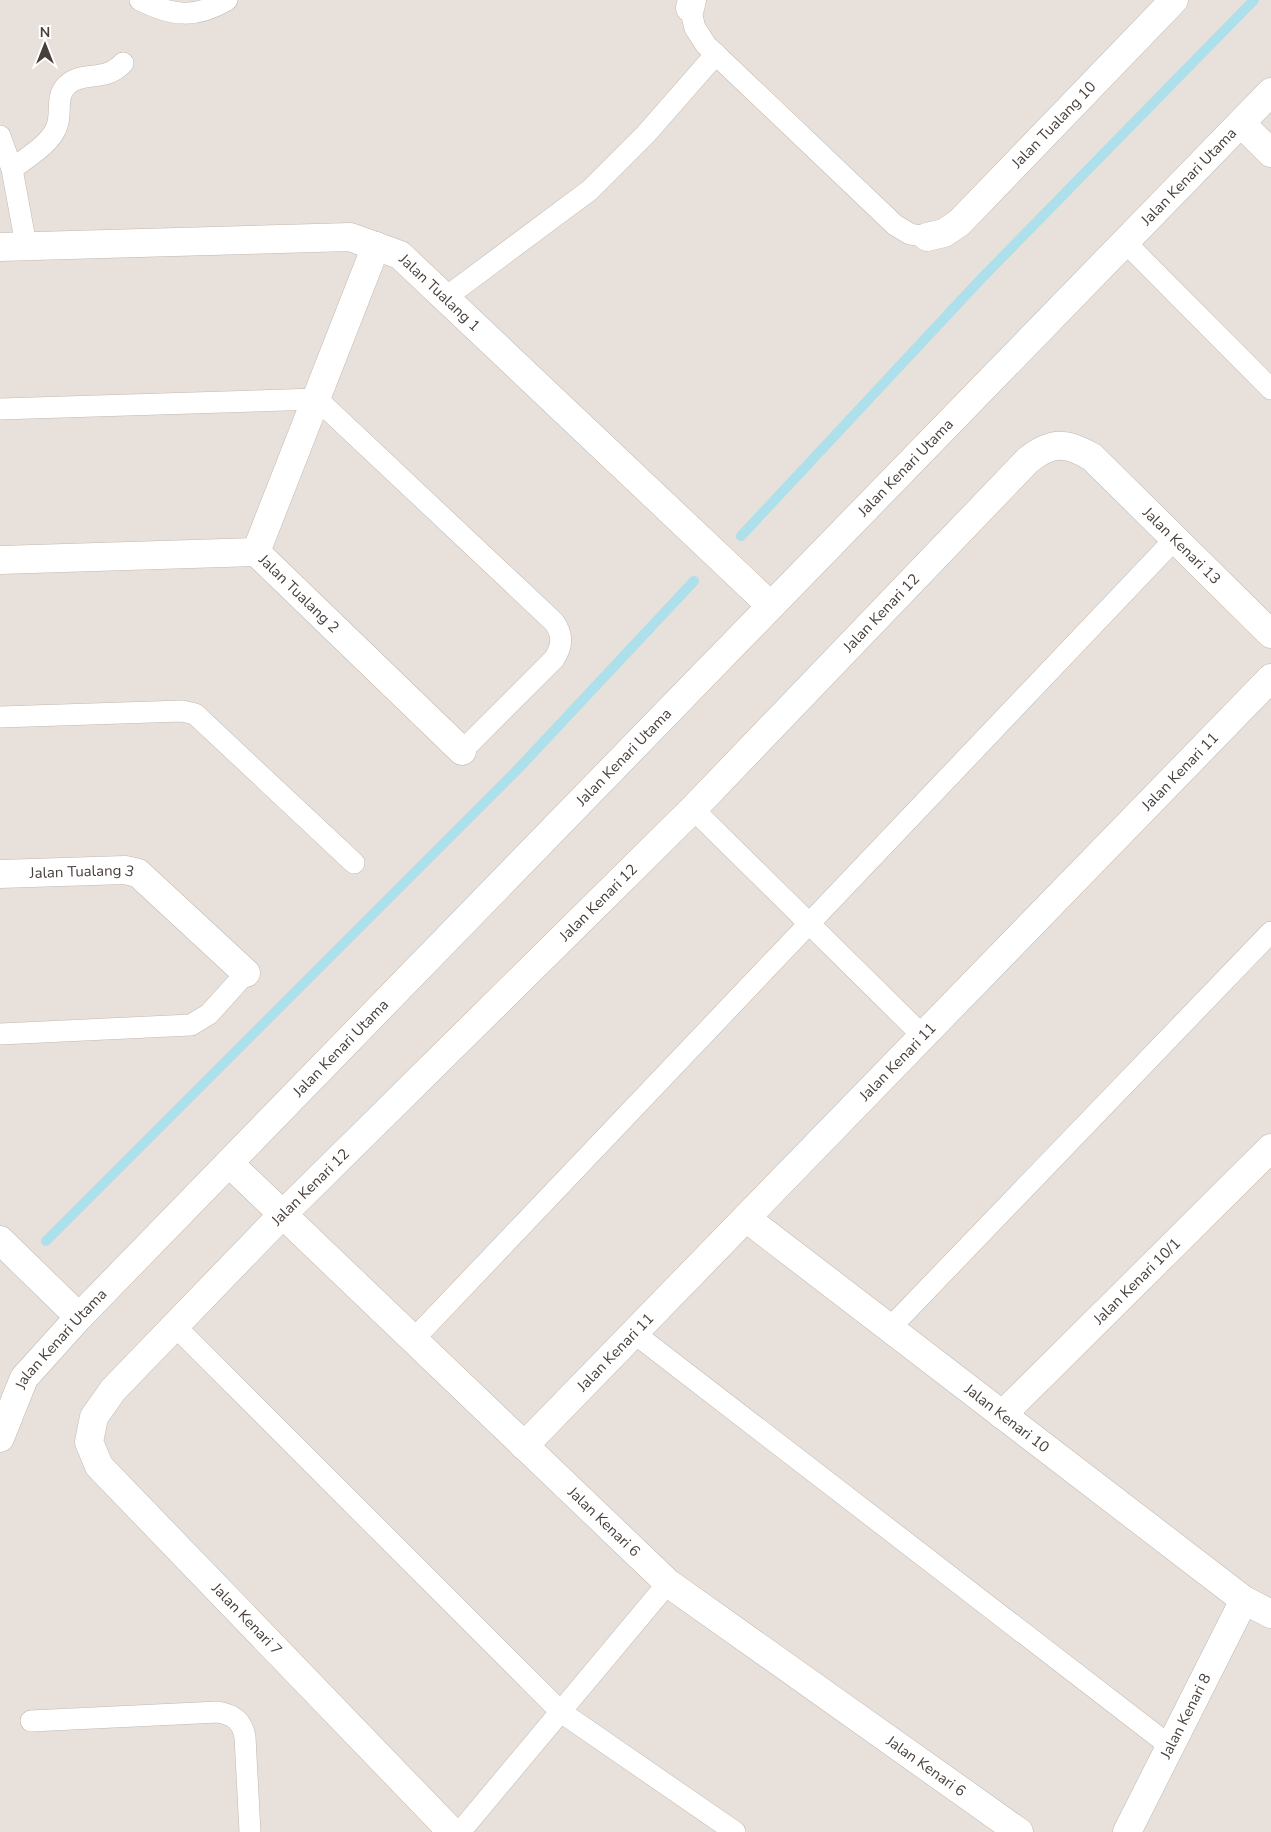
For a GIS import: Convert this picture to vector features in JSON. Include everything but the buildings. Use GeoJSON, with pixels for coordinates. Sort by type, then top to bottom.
{"type":"FeatureCollection","features":[{"type":"Feature","properties":{"kind":"street","name":"Jalan Tualang 10"},"geometry":{"type":"LineString","coordinates":[[927,237],[944,233],[958,224],[1174,0]]}},
{"type":"Feature","properties":{"kind":"street","name":"Jalan Kenari Utama"},"geometry":{"type":"LineString","coordinates":[[0,1438],[24,1378],[79,1317],[1271,92]]}},
{"type":"Feature","properties":{"kind":"street"},"geometry":{"type":"LineString","coordinates":[[1241,123],[1271,153]]}},
{"type":"Feature","properties":{"kind":"street","name":"Jalan Tualang 1"},"geometry":{"type":"LineString","coordinates":[[13,246],[350,236],[400,255],[771,606]]}},
{"type":"Feature","properties":{"kind":"street"},"geometry":{"type":"LineString","coordinates":[[256,552],[376,246]]}},
{"type":"Feature","properties":{"kind":"street","name":"Jalan Kenari 12"},"geometry":{"type":"LineString","coordinates":[[113,1390],[282,1215],[693,809],[1028,460],[1042,449],[1059,445],[1077,448],[1092,458]]}},
{"type":"Feature","properties":{"kind":"street","name":"Jalan Kenari 13"},"geometry":{"type":"LineString","coordinates":[[1092,458],[1271,634]]}},
{"type":"Feature","properties":{"kind":"street","name":"Jalan Tualang 2"},"geometry":{"type":"LineString","coordinates":[[0,560],[256,552],[462,750]]}},
{"type":"Feature","properties":{"kind":"street","name":"Jalan Kenari 11"},"geometry":{"type":"LineString","coordinates":[[524,1446],[1271,678]]}},
{"type":"Feature","properties":{"kind":"street","name":"Jalan Tualang 3"},"geometry":{"type":"LineString","coordinates":[[0,874],[125,870],[138,873],[246,973]]}},
{"type":"Feature","properties":{"kind":"street","name":"Jalan Kenari 10/1"},"geometry":{"type":"LineString","coordinates":[[1002,1415],[1271,1148]]}},
{"type":"Feature","properties":{"kind":"street","name":"Jalan Kenari 6"},"geometry":{"type":"LineString","coordinates":[[229,1164],[668,1583],[1019,1832]]}},
{"type":"Feature","properties":{"kind":"street","name":"Jalan Kenari 10"},"geometry":{"type":"LineString","coordinates":[[746,1218],[1244,1600],[1271,1614]]}},
{"type":"Feature","properties":{"kind":"street"},"geometry":{"type":"LineString","coordinates":[[0,1240],[79,1317]]}},
{"type":"Feature","properties":{"kind":"street","name":"Jalan Kenari 7"},"geometry":{"type":"LineString","coordinates":[[113,1390],[94,1417],[89,1442],[100,1466],[452,1832]]}},
{"type":"Feature","properties":{"kind":"street","name":"Jalan Kenari 8"},"geometry":{"type":"LineString","coordinates":[[1127,1832],[1244,1600]]}},
{"type":"Feature","properties":{"kind":"lane"},"geometry":{"type":"LineString","coordinates":[[140,0],[157,8],[183,14],[210,10],[227,0]]}},
{"type":"Feature","properties":{"kind":"lane"},"geometry":{"type":"LineString","coordinates":[[691,4],[695,28],[716,54],[895,225],[910,234],[927,237]]}},
{"type":"Feature","properties":{"kind":"lane"},"geometry":{"type":"LineString","coordinates":[[445,298],[590,190],[646,134],[716,54]]}},
{"type":"Feature","properties":{"kind":"lane"},"geometry":{"type":"LineString","coordinates":[[12,169],[50,139],[58,126],[58,106],[65,87],[76,79],[115,72],[123,63]]}},
{"type":"Feature","properties":{"kind":"lane"},"geometry":{"type":"LineString","coordinates":[[0,136],[12,169],[13,246]]}},
{"type":"Feature","properties":{"kind":"lane"},"geometry":{"type":"LineString","coordinates":[[1125,242],[1271,389]]}},
{"type":"Feature","properties":{"kind":"lane"},"geometry":{"type":"LineString","coordinates":[[0,409],[317,399],[554,622],[560,630],[562,640],[560,650],[554,658],[462,750]]}},
{"type":"Feature","properties":{"kind":"lane"},"geometry":{"type":"LineString","coordinates":[[413,1340],[1175,539]]}},
{"type":"Feature","properties":{"kind":"lane"},"geometry":{"type":"LineString","coordinates":[[0,717],[182,711],[195,714],[354,863]]}},
{"type":"Feature","properties":{"kind":"lane"},"geometry":{"type":"LineString","coordinates":[[693,809],[923,1036]]}},
{"type":"Feature","properties":{"kind":"lane"},"geometry":{"type":"LineString","coordinates":[[889,1329],[1271,932]]}},
{"type":"Feature","properties":{"kind":"lane"},"geometry":{"type":"LineString","coordinates":[[0,1034],[191,1025],[209,1014],[246,973]]}},
{"type":"Feature","properties":{"kind":"lane"},"geometry":{"type":"LineString","coordinates":[[174,1325],[561,1712],[735,1832]]}},
{"type":"Feature","properties":{"kind":"lane"},"geometry":{"type":"LineString","coordinates":[[634,1333],[1170,1746]]}},
{"type":"Feature","properties":{"kind":"lane"},"geometry":{"type":"LineString","coordinates":[[460,1832],[668,1583]]}},
{"type":"Feature","properties":{"kind":"lane"},"geometry":{"type":"LineString","coordinates":[[31,1721],[218,1712],[229,1714],[237,1719],[243,1727],[245,1737],[250,1832]]}},
{"type":"Feature","properties":{"kind":"shaded area"},"geometry":{"type":"Polygon","coordinates":[[[0,0],[1271,0],[1271,1832],[0,1832],[0,0]]]}},
{"type":"Feature","properties":{"kind":"waterway"},"geometry":{"type":"LineString","coordinates":[[741,536],[979,281],[1254,0]]}},
{"type":"Feature","properties":{"kind":"waterway"},"geometry":{"type":"LineString","coordinates":[[46,1241],[518,769],[694,581]]}}]}
